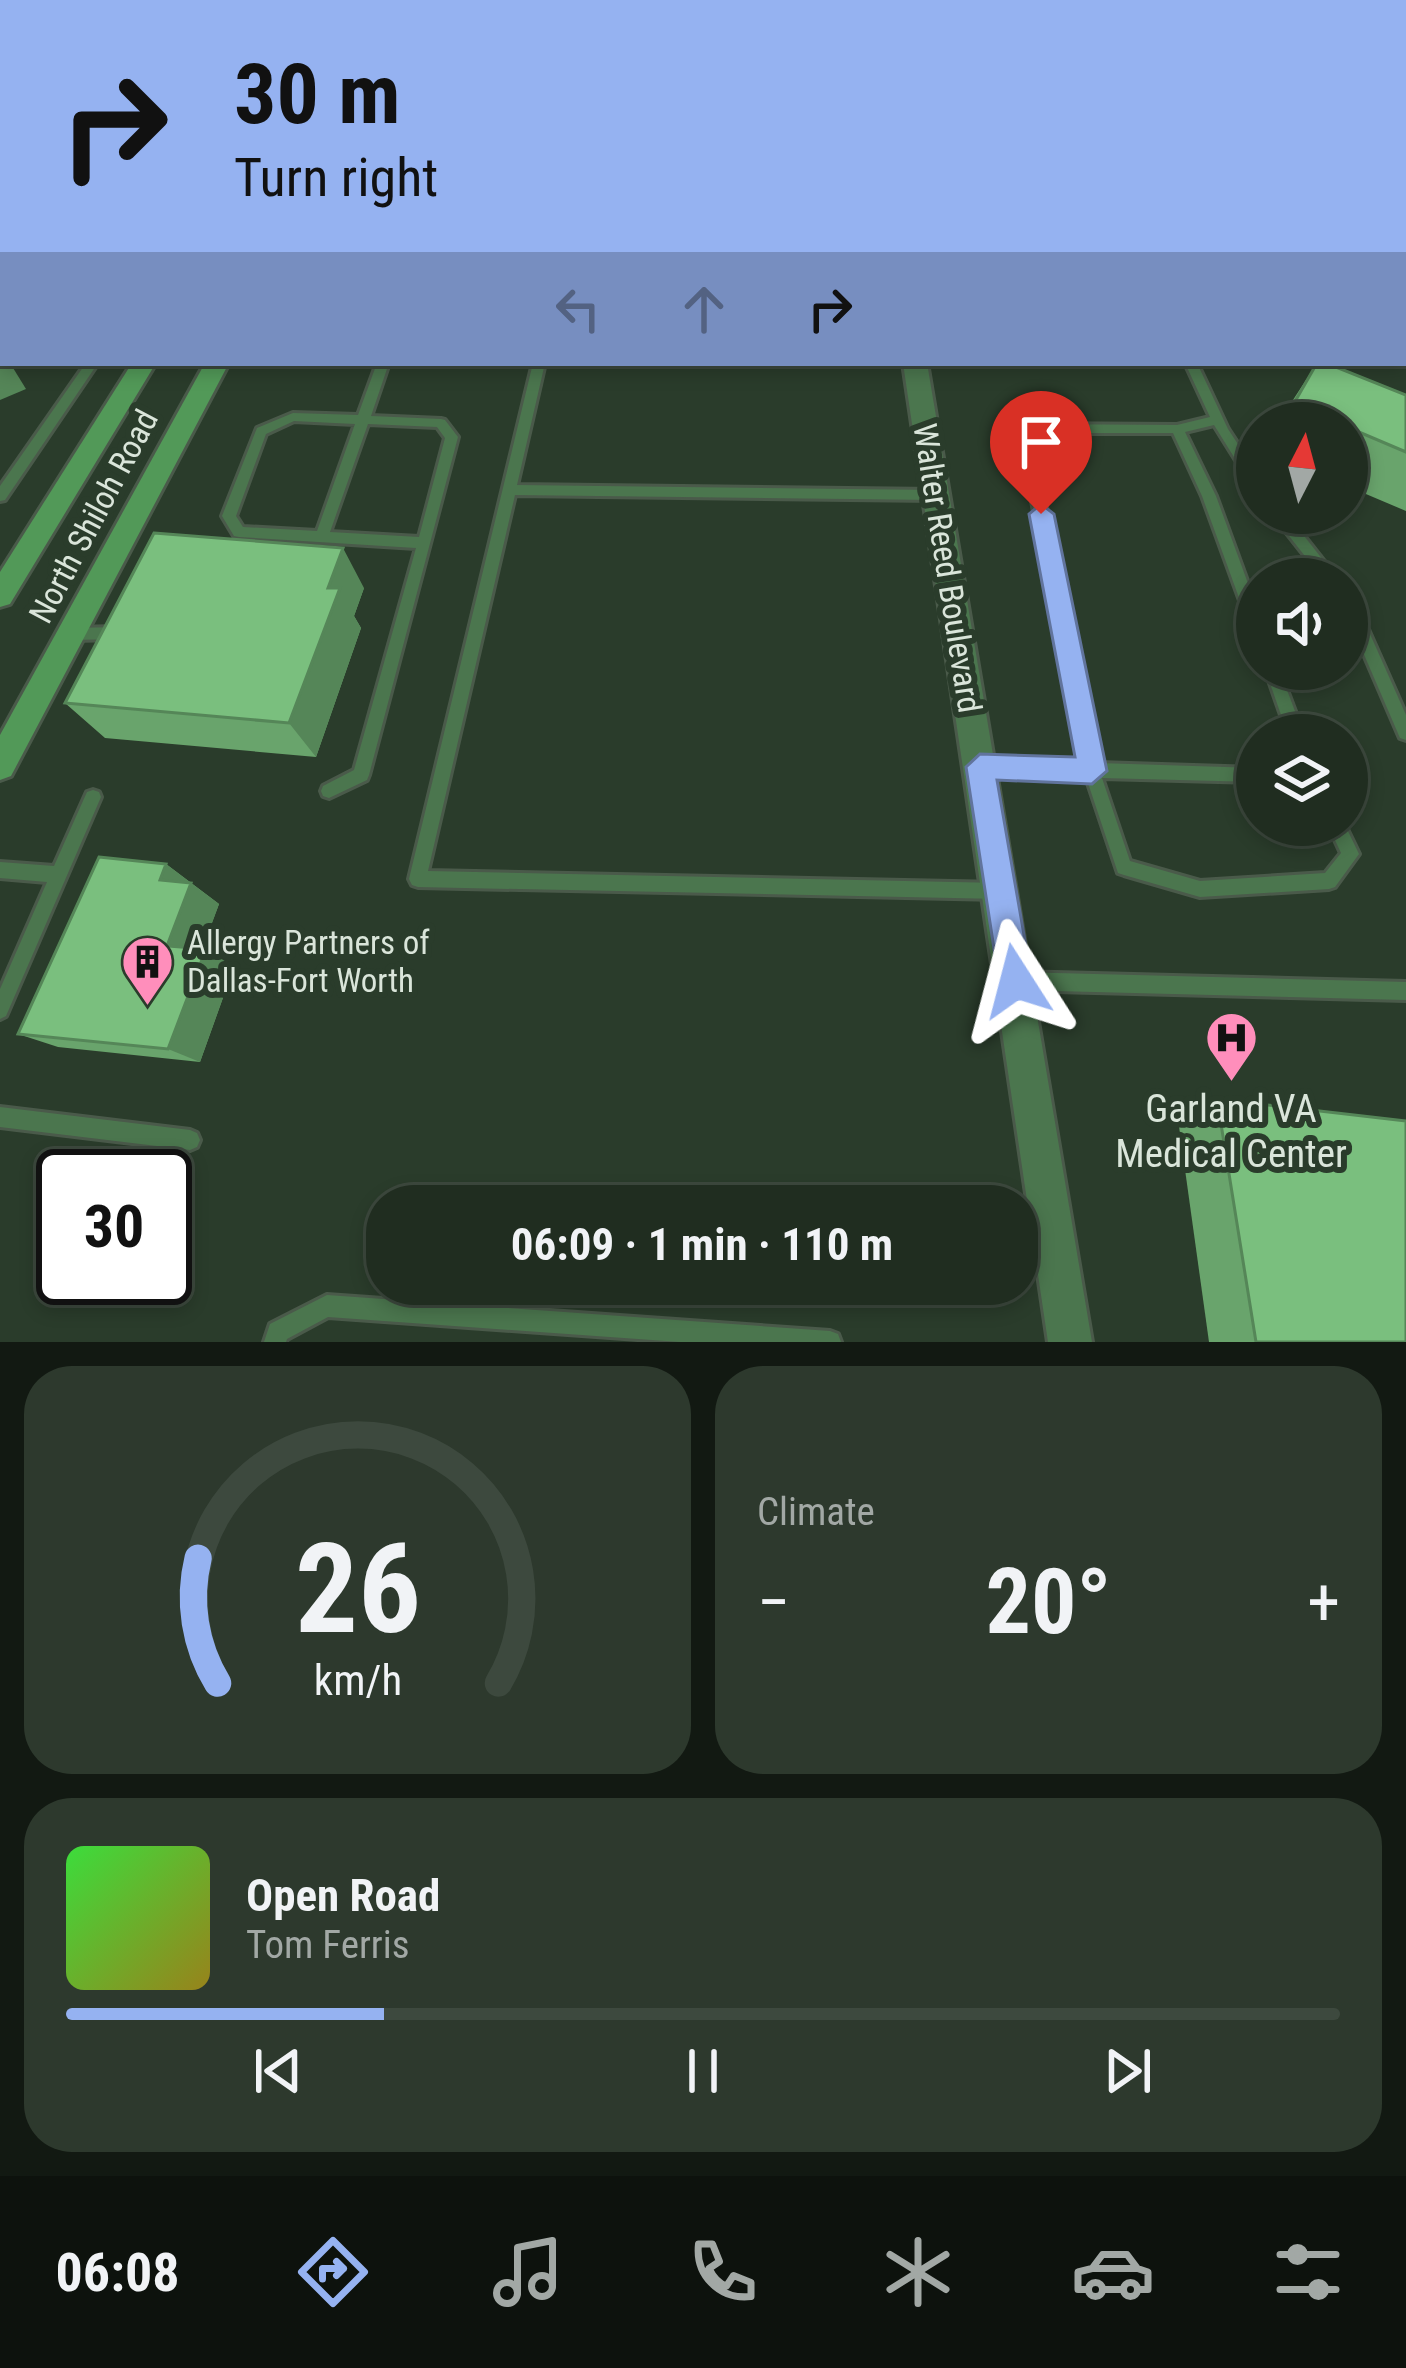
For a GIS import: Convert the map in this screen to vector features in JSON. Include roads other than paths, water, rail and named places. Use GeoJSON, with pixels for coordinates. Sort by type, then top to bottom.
{"type":"FeatureCollection","features":[{"type":"Feature","properties":{"kind":"main road","name":"North Shiloh Road"},"geometry":{"type":"LineString","coordinates":[[0,596],[142,366]]}},
{"type":"Feature","properties":{"kind":"main road","name":"North Shiloh Road"},"geometry":{"type":"LineString","coordinates":[[0,766],[215,366]]}},
{"type":"Feature","properties":{"kind":"street","name":"Walter Reed Boulevard"},"geometry":{"type":"LineString","coordinates":[[914,366],[1070,1342]]}},
{"type":"Feature","properties":{"kind":"lane"},"geometry":{"type":"LineString","coordinates":[[0,496],[90,366]]}},
{"type":"Feature","properties":{"kind":"lane"},"geometry":{"type":"LineString","coordinates":[[321,538],[382,366]]}},
{"type":"Feature","properties":{"kind":"lane"},"geometry":{"type":"LineString","coordinates":[[538,366],[418,879],[1000,891]]}},
{"type":"Feature","properties":{"kind":"lane"},"geometry":{"type":"LineString","coordinates":[[1192,366],[1236,450]]}},
{"type":"Feature","properties":{"kind":"lane"},"geometry":{"type":"LineString","coordinates":[[239,532],[229,516],[261,431],[292,417],[441,423],[452,436],[361,775],[329,791]]}},
{"type":"Feature","properties":{"kind":"lane"},"geometry":{"type":"LineString","coordinates":[[1217,420],[1177,429],[1024,428],[1092,771],[1124,867],[1200,889],[1329,881],[1351,854],[1347,846]]}},
{"type":"Feature","properties":{"kind":"lane"},"geometry":{"type":"LineString","coordinates":[[1177,429],[1209,496],[1236,570]]}},
{"type":"Feature","properties":{"kind":"lane"},"geometry":{"type":"LineString","coordinates":[[510,490],[936,495]]}},
{"type":"Feature","properties":{"kind":"lane"},"geometry":{"type":"LineString","coordinates":[[239,532],[424,543]]}},
{"type":"Feature","properties":{"kind":"lane"},"geometry":{"type":"LineString","coordinates":[[231,555],[239,532]]}},
{"type":"Feature","properties":{"kind":"lane"},"geometry":{"type":"LineString","coordinates":[[1295,534],[1314,558]]}},
{"type":"Feature","properties":{"kind":"lane"},"geometry":{"type":"LineString","coordinates":[[70,634],[135,633]]}},
{"type":"Feature","properties":{"kind":"lane"},"geometry":{"type":"LineString","coordinates":[[1368,646],[1406,733]]}},
{"type":"Feature","properties":{"kind":"lane"},"geometry":{"type":"LineString","coordinates":[[980,767],[1236,774]]}},
{"type":"Feature","properties":{"kind":"lane"},"geometry":{"type":"LineString","coordinates":[[0,1010],[93,796]]}},
{"type":"Feature","properties":{"kind":"lane"},"geometry":{"type":"LineString","coordinates":[[0,870],[59,874]]}},
{"type":"Feature","properties":{"kind":"lane"},"geometry":{"type":"LineString","coordinates":[[1016,981],[1406,991]]}},
{"type":"Feature","properties":{"kind":"lane"},"geometry":{"type":"LineString","coordinates":[[0,1117],[190,1140]]}},
{"type":"Feature","properties":{"kind":"lane"},"geometry":{"type":"LineString","coordinates":[[275,1342],[278,1332],[327,1306],[830,1342]]}},
{"type":"Feature","properties":{"kind":"place","name":"Allergy Partners of Dallas-Fort Worth"},"geometry":{"type":"Point","coordinates":[148,1007]}},
{"type":"Feature","properties":{"kind":"place","name":"Garland VA Medical Center"},"geometry":{"type":"Point","coordinates":[1231,1084]}}]}
